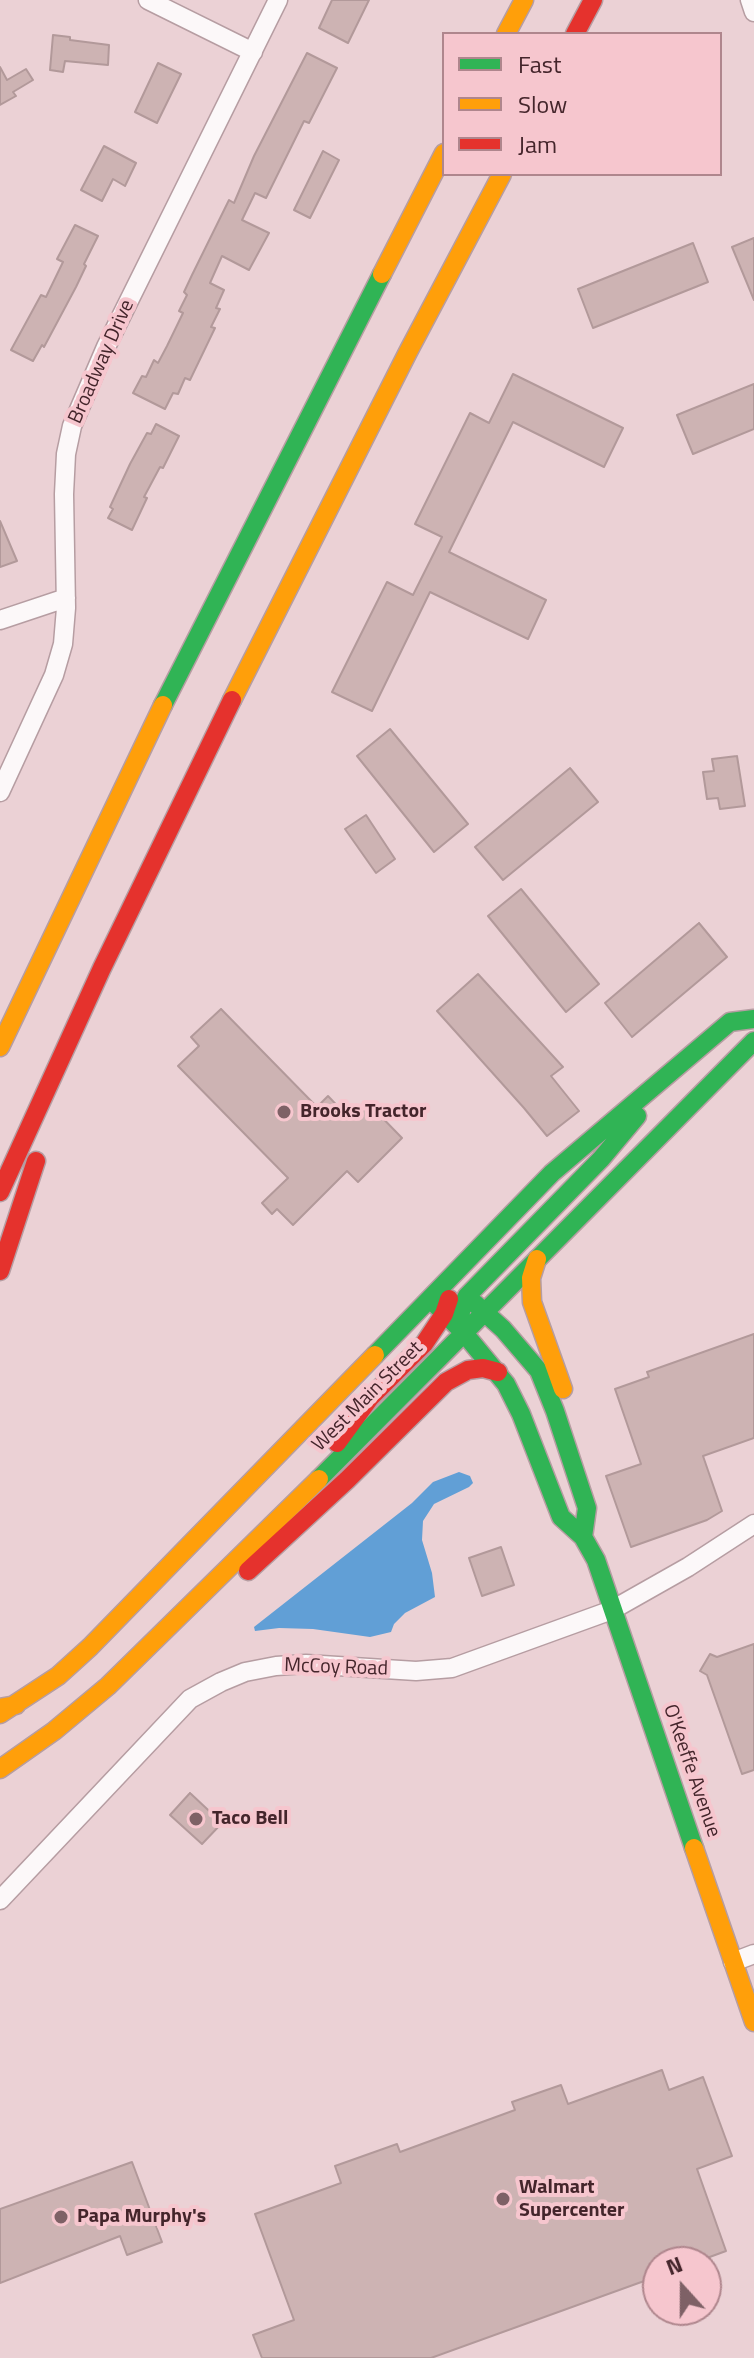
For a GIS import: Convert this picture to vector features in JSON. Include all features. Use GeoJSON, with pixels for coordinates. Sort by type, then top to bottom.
{"type":"FeatureCollection","features":[{"type":"Feature","properties":{"kind":"main road"},"geometry":{"type":"LineString","coordinates":[[507,32],[524,0]]}},
{"type":"Feature","properties":{"kind":"main road"},"geometry":{"type":"LineString","coordinates":[[576,32],[593,0]]}},
{"type":"Feature","properties":{"kind":"main road"},"geometry":{"type":"LineString","coordinates":[[0,1047],[188,653],[442,157]]}},
{"type":"Feature","properties":{"kind":"main road"},"geometry":{"type":"LineString","coordinates":[[0,1192],[102,968],[186,795],[401,366],[501,176]]}},
{"type":"Feature","properties":{"kind":"main road"},"geometry":{"type":"LineString","coordinates":[[75,1070],[186,795]]}},
{"type":"Feature","properties":{"kind":"main road","name":"West Main Street"},"geometry":{"type":"LineString","coordinates":[[5,1709],[58,1676],[90,1647],[552,1173],[730,1022],[754,1019]]}},
{"type":"Feature","properties":{"kind":"main road","name":"West Main Street"},"geometry":{"type":"LineString","coordinates":[[0,1769],[54,1731],[108,1686],[388,1411],[754,1041]]}},
{"type":"Feature","properties":{"kind":"main road"},"geometry":{"type":"LineString","coordinates":[[464,1333],[460,1318],[467,1296],[601,1159],[676,1070]]}},
{"type":"Feature","properties":{"kind":"main road"},"geometry":{"type":"LineString","coordinates":[[0,1271],[31,1172],[44,1143]]}},
{"type":"Feature","properties":{"kind":"main road"},"geometry":{"type":"LineString","coordinates":[[155,1639],[195,1620],[347,1480],[446,1382],[468,1370],[483,1368],[502,1378],[532,1405],[553,1449],[562,1453],[569,1451],[573,1422],[532,1302],[531,1278],[537,1259]]}},
{"type":"Feature","properties":{"kind":"main road"},"geometry":{"type":"LineString","coordinates":[[313,1482],[370,1398],[424,1344],[444,1314],[450,1292],[448,1279]]}},
{"type":"Feature","properties":{"kind":"main road","name":"O'Keeffe Avenue"},"geometry":{"type":"LineString","coordinates":[[448,1279],[522,1349],[539,1371],[587,1508],[583,1537]]}},
{"type":"Feature","properties":{"kind":"main road","name":"O'Keeffe Avenue"},"geometry":{"type":"LineString","coordinates":[[430,1299],[502,1378],[521,1414],[561,1517],[583,1537],[596,1560],[733,1962],[748,1985],[754,2022]]}},
{"type":"Feature","properties":{"kind":"street"},"geometry":{"type":"LineString","coordinates":[[148,0],[253,52]]}},
{"type":"Feature","properties":{"kind":"street","name":"Broadway Drive"},"geometry":{"type":"LineString","coordinates":[[0,792],[54,675],[63,644],[66,598],[64,494],[66,454],[72,426],[106,347],[278,0]]}},
{"type":"Feature","properties":{"kind":"street"},"geometry":{"type":"LineString","coordinates":[[750,0],[754,12]]}},
{"type":"Feature","properties":{"kind":"street"},"geometry":{"type":"LineString","coordinates":[[0,620],[66,598]]}},
{"type":"Feature","properties":{"kind":"street","name":"McCoy Road"},"geometry":{"type":"LineString","coordinates":[[0,1900],[190,1699],[221,1682],[245,1672],[306,1664],[416,1671],[452,1668],[612,1610],[688,1567],[754,1524]]}},
{"type":"Feature","properties":{"kind":"street"},"geometry":{"type":"LineString","coordinates":[[733,1962],[754,1954]]}},
{"type":"Feature","properties":{"kind":"water"},"geometry":{"type":"Polygon","coordinates":[[[459,1472],[470,1476],[473,1483],[434,1504],[423,1521],[422,1540],[432,1573],[435,1597],[405,1613],[391,1632],[370,1637],[313,1629],[255,1631],[254,1627],[412,1503],[433,1482],[459,1472]]]}},
{"type":"Feature","properties":{"kind":"building"},"geometry":{"type":"Polygon","coordinates":[[[332,0],[369,0],[348,43],[319,28],[332,0]]]}},
{"type":"Feature","properties":{"kind":"building"},"geometry":{"type":"Polygon","coordinates":[[[53,35],[109,45],[108,65],[65,61],[63,72],[50,70],[53,35]]]}},
{"type":"Feature","properties":{"kind":"building"},"geometry":{"type":"Polygon","coordinates":[[[307,53],[337,68],[309,123],[304,121],[266,198],[255,193],[242,220],[269,233],[249,270],[222,256],[210,283],[224,290],[216,308],[220,309],[211,327],[215,328],[190,380],[185,378],[178,394],[173,393],[165,409],[133,393],[154,360],[158,363],[167,346],[183,313],[179,311],[192,275],[229,200],[234,203],[254,156],[307,53]]]}},
{"type":"Feature","properties":{"kind":"building"},"geometry":{"type":"Polygon","coordinates":[[[158,63],[181,74],[157,123],[135,112],[158,63]]]}},
{"type":"Feature","properties":{"kind":"building"},"geometry":{"type":"Polygon","coordinates":[[[0,67],[7,80],[26,69],[33,80],[13,92],[16,96],[0,105],[0,67]]]}},
{"type":"Feature","properties":{"kind":"building"},"geometry":{"type":"Polygon","coordinates":[[[104,146],[136,163],[125,186],[113,179],[102,201],[81,190],[104,146]]]}},
{"type":"Feature","properties":{"kind":"building"},"geometry":{"type":"Polygon","coordinates":[[[323,151],[339,160],[310,218],[294,210],[323,151]]]}},
{"type":"Feature","properties":{"kind":"building"},"geometry":{"type":"Polygon","coordinates":[[[75,225],[98,236],[76,287],[44,347],[42,345],[33,361],[11,350],[41,295],[46,297],[63,262],[57,259],[75,225]]]}},
{"type":"Feature","properties":{"kind":"building"},"geometry":{"type":"Polygon","coordinates":[[[754,238],[754,300],[732,247],[754,238]]]}},
{"type":"Feature","properties":{"kind":"building"},"geometry":{"type":"Polygon","coordinates":[[[693,243],[708,282],[593,328],[578,289],[693,243]]]}},
{"type":"Feature","properties":{"kind":"building"},"geometry":{"type":"Polygon","coordinates":[[[513,374],[623,428],[604,467],[513,422],[449,552],[546,600],[528,639],[430,592],[372,711],[332,692],[387,582],[413,595],[442,537],[415,524],[470,413],[489,423],[513,374]]]}},
{"type":"Feature","properties":{"kind":"building"},"geometry":{"type":"Polygon","coordinates":[[[754,384],[754,429],[693,454],[677,415],[754,384]]]}},
{"type":"Feature","properties":{"kind":"building"},"geometry":{"type":"Polygon","coordinates":[[[156,424],[179,436],[144,497],[147,498],[132,530],[108,518],[113,509],[110,507],[147,433],[151,434],[156,424]]]}},
{"type":"Feature","properties":{"kind":"building"},"geometry":{"type":"Polygon","coordinates":[[[0,521],[17,561],[0,567],[0,521]]]}},
{"type":"Feature","properties":{"kind":"building"},"geometry":{"type":"Polygon","coordinates":[[[390,729],[468,824],[434,852],[357,756],[390,729]]]}},
{"type":"Feature","properties":{"kind":"building"},"geometry":{"type":"Polygon","coordinates":[[[737,756],[745,806],[720,809],[718,798],[707,799],[703,772],[714,771],[712,759],[737,756]]]}},
{"type":"Feature","properties":{"kind":"building"},"geometry":{"type":"Polygon","coordinates":[[[570,768],[598,802],[503,880],[475,847],[570,768]]]}},
{"type":"Feature","properties":{"kind":"building"},"geometry":{"type":"Polygon","coordinates":[[[366,815],[395,859],[376,873],[345,829],[366,815]]]}},
{"type":"Feature","properties":{"kind":"building"},"geometry":{"type":"Polygon","coordinates":[[[521,889],[599,984],[566,1012],[488,916],[521,889]]]}},
{"type":"Feature","properties":{"kind":"building"},"geometry":{"type":"Polygon","coordinates":[[[699,923],[727,957],[632,1037],[605,1003],[699,923]]]}},
{"type":"Feature","properties":{"kind":"building"},"geometry":{"type":"Polygon","coordinates":[[[478,974],[563,1067],[551,1076],[579,1111],[547,1136],[437,1011],[478,974]]]}},
{"type":"Feature","properties":{"kind":"building","name":"Brooks Tractor"},"geometry":{"type":"Polygon","coordinates":[[[221,1009],[317,1107],[328,1096],[349,1118],[366,1101],[402,1138],[358,1182],[347,1171],[293,1225],[277,1209],[272,1214],[262,1203],[288,1178],[178,1066],[199,1046],[191,1037],[221,1009]]]}},
{"type":"Feature","properties":{"kind":"building"},"geometry":{"type":"Polygon","coordinates":[[[754,1334],[754,1438],[703,1456],[722,1511],[707,1520],[631,1547],[606,1476],[641,1464],[615,1389],[649,1377],[647,1372],[754,1334]]]}},
{"type":"Feature","properties":{"kind":"building"},"geometry":{"type":"Polygon","coordinates":[[[501,1547],[514,1585],[482,1596],[469,1558],[501,1547]]]}},
{"type":"Feature","properties":{"kind":"building"},"geometry":{"type":"Polygon","coordinates":[[[754,1644],[754,1770],[742,1774],[707,1675],[700,1671],[710,1654],[717,1657],[754,1644]]]}},
{"type":"Feature","properties":{"kind":"building","name":"Taco Bell"},"geometry":{"type":"Polygon","coordinates":[[[190,1793],[222,1823],[202,1844],[170,1815],[190,1793]]]}},
{"type":"Feature","properties":{"kind":"building","name":"Walmart Supercenter"},"geometry":{"type":"Polygon","coordinates":[[[662,2070],[669,2090],[703,2077],[732,2156],[697,2169],[726,2251],[722,2252],[722,2246],[642,2246],[642,2282],[431,2358],[262,2358],[253,2335],[294,2320],[255,2214],[341,2183],[335,2166],[397,2144],[400,2152],[515,2110],[512,2102],[561,2085],[568,2104],[662,2070]]]}},
{"type":"Feature","properties":{"kind":"building"},"geometry":{"type":"Polygon","coordinates":[[[132,2162],[162,2242],[127,2255],[120,2236],[0,2283],[0,2209],[132,2162]]]}},
{"type":"Feature","properties":{"kind":"traffic: fast"},"geometry":{"type":"LineString","coordinates":[[163,705],[382,274]]}},
{"type":"Feature","properties":{"kind":"traffic: fast"},"geometry":{"type":"LineString","coordinates":[[375,1355],[552,1173],[730,1022],[754,1019]]}},
{"type":"Feature","properties":{"kind":"traffic: fast"},"geometry":{"type":"LineString","coordinates":[[319,1479],[754,1041]]}},
{"type":"Feature","properties":{"kind":"traffic: fast"},"geometry":{"type":"LineString","coordinates":[[464,1333],[460,1318],[467,1296],[601,1159],[637,1116]]}},
{"type":"Feature","properties":{"kind":"traffic: fast"},"geometry":{"type":"LineString","coordinates":[[430,1299],[464,1333],[506,1384],[561,1517],[583,1537],[596,1560],[694,1848]]}},
{"type":"Feature","properties":{"kind":"traffic: fast"},"geometry":{"type":"LineString","coordinates":[[472,1301],[503,1329],[539,1371],[587,1508],[583,1537]]}},
{"type":"Feature","properties":{"kind":"traffic: slow"},"geometry":{"type":"LineString","coordinates":[[507,32],[524,0]]}},
{"type":"Feature","properties":{"kind":"traffic: slow"},"geometry":{"type":"LineString","coordinates":[[382,274],[442,157]]}},
{"type":"Feature","properties":{"kind":"traffic: slow"},"geometry":{"type":"LineString","coordinates":[[232,700],[501,176]]}},
{"type":"Feature","properties":{"kind":"traffic: slow"},"geometry":{"type":"LineString","coordinates":[[0,1047],[163,705]]}},
{"type":"Feature","properties":{"kind":"traffic: slow"},"geometry":{"type":"LineString","coordinates":[[537,1259],[531,1278],[532,1302],[563,1389]]}},
{"type":"Feature","properties":{"kind":"traffic: slow"},"geometry":{"type":"LineString","coordinates":[[0,1714],[58,1676],[90,1647],[375,1355]]}},
{"type":"Feature","properties":{"kind":"traffic: slow"},"geometry":{"type":"LineString","coordinates":[[0,1769],[54,1731],[108,1686],[319,1479]]}},
{"type":"Feature","properties":{"kind":"traffic: slow"},"geometry":{"type":"LineString","coordinates":[[0,1708],[16,1705]]}},
{"type":"Feature","properties":{"kind":"traffic: slow"},"geometry":{"type":"LineString","coordinates":[[694,1848],[754,2022]]}},
{"type":"Feature","properties":{"kind":"traffic: jam"},"geometry":{"type":"LineString","coordinates":[[576,32],[593,0]]}},
{"type":"Feature","properties":{"kind":"traffic: jam"},"geometry":{"type":"LineString","coordinates":[[0,1192],[102,968],[232,700]]}},
{"type":"Feature","properties":{"kind":"traffic: jam"},"geometry":{"type":"LineString","coordinates":[[0,1271],[36,1161]]}},
{"type":"Feature","properties":{"kind":"traffic: jam"},"geometry":{"type":"LineString","coordinates":[[337,1443],[370,1398],[424,1344],[444,1314],[449,1299]]}},
{"type":"Feature","properties":{"kind":"traffic: jam"},"geometry":{"type":"LineString","coordinates":[[248,1571],[347,1480],[446,1382],[468,1370],[483,1368],[498,1372]]}},
{"type":"Feature","properties":{"kind":"place","name":"Brooks Tractor"},"geometry":{"type":"Point","coordinates":[284,1112]}},
{"type":"Feature","properties":{"kind":"place","name":"Taco Bell"},"geometry":{"type":"Point","coordinates":[196,1819]}},
{"type":"Feature","properties":{"kind":"place","name":"Walmart Supercenter"},"geometry":{"type":"Point","coordinates":[503,2199]}},
{"type":"Feature","properties":{"kind":"place","name":"Papa Murphy's"},"geometry":{"type":"Point","coordinates":[61,2217]}}]}
